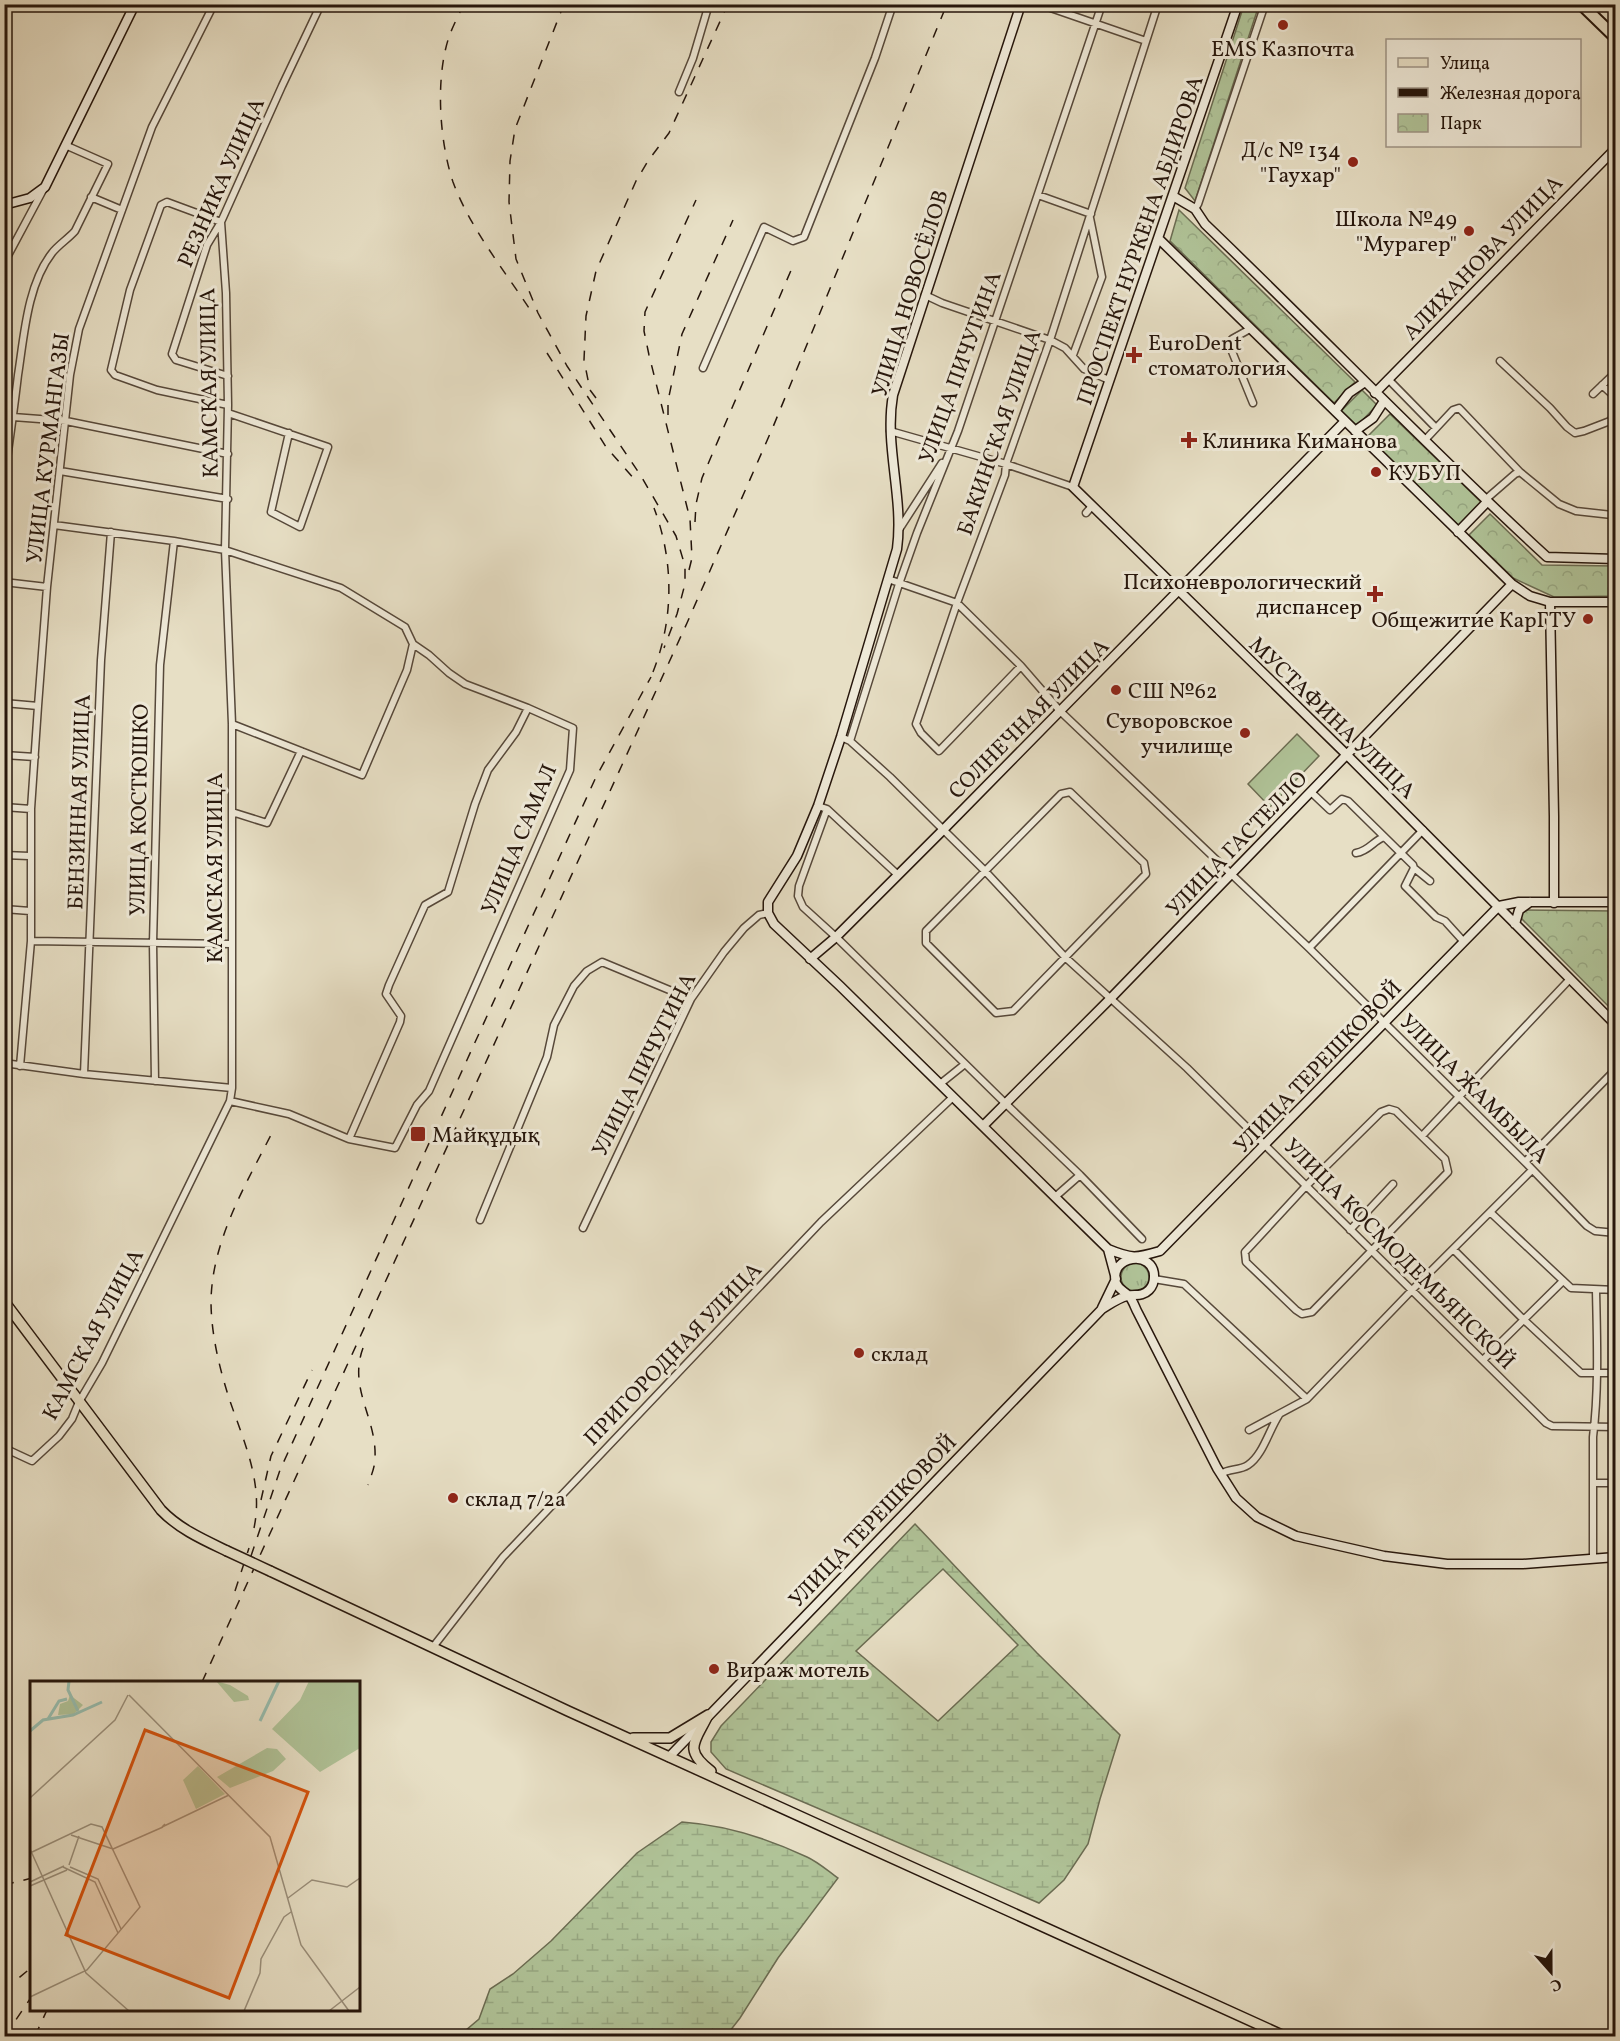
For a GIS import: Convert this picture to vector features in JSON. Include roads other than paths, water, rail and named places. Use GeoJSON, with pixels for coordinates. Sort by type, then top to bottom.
{"type":"FeatureCollection","features":[{"type":"Feature","properties":{"kind":"highway"},"geometry":{"type":"LineString","coordinates":[[1581,4],[1616,38]]}},
{"type":"Feature","properties":{"kind":"main road"},"geometry":{"type":"LineString","coordinates":[[4,1301],[152,1500],[168,1518],[188,1531],[669,1757],[1284,2037]]}},
{"type":"Feature","properties":{"kind":"main road"},"geometry":{"type":"LineString","coordinates":[[628,1737],[670,1738],[708,1715]]}},
{"type":"Feature","properties":{"kind":"main road"},"geometry":{"type":"LineString","coordinates":[[708,1715],[694,1742],[695,1755],[701,1763],[721,1779]]}},
{"type":"Feature","properties":{"kind":"street"},"geometry":{"type":"LineString","coordinates":[[4,263],[45,187],[135,4]]}},
{"type":"Feature","properties":{"kind":"street","name":"УЛИЦА КУРМАНГАЗЫ"},"geometry":{"type":"LineString","coordinates":[[20,1066],[31,941],[29,856],[38,706],[70,375],[79,329],[152,127],[214,4]]}},
{"type":"Feature","properties":{"kind":"street","name":"РЕЗНИКА УЛИЦА"},"geometry":{"type":"LineString","coordinates":[[228,376],[176,360],[172,354],[207,245],[221,222],[321,4]]}},
{"type":"Feature","properties":{"kind":"street"},"geometry":{"type":"LineString","coordinates":[[680,92],[709,4]]}},
{"type":"Feature","properties":{"kind":"street"},"geometry":{"type":"LineString","coordinates":[[703,368],[764,227],[793,241],[804,237],[876,58],[893,4]]}},
{"type":"Feature","properties":{"kind":"street","name":"УЛИЦА НОВОСЁЛОВ"},"geometry":{"type":"LineString","coordinates":[[841,737],[897,549],[900,528],[890,431],[893,395],[1021,4]]}},
{"type":"Feature","properties":{"kind":"street"},"geometry":{"type":"LineString","coordinates":[[1039,4],[1146,41]]}},
{"type":"Feature","properties":{"kind":"street","name":"УЛИЦА ПИЧУГИНА"},"geometry":{"type":"LineString","coordinates":[[850,741],[899,584],[995,322],[1102,4]]}},
{"type":"Feature","properties":{"kind":"street","name":"БАКИНСКАЯ УЛИЦА"},"geometry":{"type":"LineString","coordinates":[[1021,666],[939,751],[921,733],[916,724],[957,603],[1005,475],[1006,464],[1050,340],[1158,4]]}},
{"type":"Feature","properties":{"kind":"street","name":"ПРОСПЕКТ НУРКЕНА АБДИРОВА"},"geometry":{"type":"LineString","coordinates":[[1073,487],[1238,4]]}},
{"type":"Feature","properties":{"kind":"street","name":"ПРОСПЕКТ НУРКЕНА АБДИРОВА"},"geometry":{"type":"LineString","coordinates":[[1195,210],[1265,4]]}},
{"type":"Feature","properties":{"kind":"street"},"geometry":{"type":"LineString","coordinates":[[4,480],[29,308],[39,276],[52,252],[68,240],[75,231],[108,164],[65,145]]}},
{"type":"Feature","properties":{"kind":"street","name":"АЛИХАНОВА УЛИЦА"},"geometry":{"type":"LineString","coordinates":[[1375,393],[1616,147]]}},
{"type":"Feature","properties":{"kind":"street"},"geometry":{"type":"LineString","coordinates":[[4,205],[30,198],[45,187]]}},
{"type":"Feature","properties":{"kind":"street"},"geometry":{"type":"LineString","coordinates":[[1038,195],[1091,215],[1102,277],[1073,355]]}},
{"type":"Feature","properties":{"kind":"street"},"geometry":{"type":"LineString","coordinates":[[1173,196],[1195,210],[1205,224],[1375,393],[1547,557],[1616,559]]}},
{"type":"Feature","properties":{"kind":"street"},"geometry":{"type":"LineString","coordinates":[[91,197],[122,210]]}},
{"type":"Feature","properties":{"kind":"street"},"geometry":{"type":"LineString","coordinates":[[221,222],[166,202],[161,205],[130,290],[111,370],[115,375],[157,390],[228,409],[328,447],[300,527],[271,512],[289,433]]}},
{"type":"Feature","properties":{"kind":"street","name":"КАМСКАЯ УЛИЦА"},"geometry":{"type":"LineString","coordinates":[[4,1448],[32,1461],[60,1436],[72,1419],[79,1402],[102,1363],[230,1101],[232,1088],[232,724],[225,550],[228,500],[228,376],[221,222]]}},
{"type":"Feature","properties":{"kind":"street"},"geometry":{"type":"LineString","coordinates":[[1159,239],[1512,584],[1530,596],[1550,602],[1616,602]]}},
{"type":"Feature","properties":{"kind":"street"},"geometry":{"type":"LineString","coordinates":[[925,295],[1050,340],[1065,348],[1084,369],[1108,380]]}},
{"type":"Feature","properties":{"kind":"street"},"geometry":{"type":"LineString","coordinates":[[1250,329],[1232,339],[1231,349],[1253,403]]}},
{"type":"Feature","properties":{"kind":"street"},"geometry":{"type":"LineString","coordinates":[[1500,362],[1575,433],[1613,423],[1616,413]]}},
{"type":"Feature","properties":{"kind":"street"},"geometry":{"type":"LineString","coordinates":[[1593,394],[1616,372]]}},
{"type":"Feature","properties":{"kind":"street"},"geometry":{"type":"LineString","coordinates":[[1388,380],[1436,428]]}},
{"type":"Feature","properties":{"kind":"street"},"geometry":{"type":"LineString","coordinates":[[1335,411],[1348,393],[1365,382]]}},
{"type":"Feature","properties":{"kind":"street"},"geometry":{"type":"LineString","coordinates":[[1602,385],[1616,398]]}},
{"type":"Feature","properties":{"kind":"street"},"geometry":{"type":"LineString","coordinates":[[1355,431],[1373,418],[1384,401]]}},
{"type":"Feature","properties":{"kind":"street"},"geometry":{"type":"LineString","coordinates":[[1425,440],[1453,410],[1459,408],[1520,472],[1558,504],[1576,511],[1612,515]]}},
{"type":"Feature","properties":{"kind":"street"},"geometry":{"type":"LineString","coordinates":[[13,417],[66,422],[228,454]]}},
{"type":"Feature","properties":{"kind":"street","name":"СОЛНЕЧНАЯ УЛИЦА"},"geometry":{"type":"LineString","coordinates":[[810,959],[836,937],[943,830],[1345,422]]}},
{"type":"Feature","properties":{"kind":"street","name":"МУСТАФИНА УЛИЦА"},"geometry":{"type":"LineString","coordinates":[[890,431],[1006,464],[1073,487],[1089,510],[1347,754],[1616,1025]]}},
{"type":"Feature","properties":{"kind":"street"},"geometry":{"type":"LineString","coordinates":[[900,528],[950,449]]}},
{"type":"Feature","properties":{"kind":"street"},"geometry":{"type":"LineString","coordinates":[[60,471],[228,500]]}},
{"type":"Feature","properties":{"kind":"street"},"geometry":{"type":"LineString","coordinates":[[1458,532],[1486,501],[1520,472]]}},
{"type":"Feature","properties":{"kind":"street"},"geometry":{"type":"LineString","coordinates":[[1616,500],[1612,515],[1616,553]]}},
{"type":"Feature","properties":{"kind":"street"},"geometry":{"type":"LineString","coordinates":[[54,525],[225,550],[341,588],[405,627],[413,644],[465,684],[528,708]]}},
{"type":"Feature","properties":{"kind":"street","name":"БЕНЗИННАЯ УЛИЦА"},"geometry":{"type":"LineString","coordinates":[[84,1074],[101,660],[111,532]]}},
{"type":"Feature","properties":{"kind":"street","name":"УЛИЦА КОСТЮШКО"},"geometry":{"type":"LineString","coordinates":[[155,1081],[153,943],[160,665],[174,541]]}},
{"type":"Feature","properties":{"kind":"street","name":"УЛИЦА ЖАМБЫЛА"},"geometry":{"type":"LineString","coordinates":[[888,579],[957,603],[1021,666],[1060,711],[1308,948],[1587,1226],[1595,1231],[1616,1233]]}},
{"type":"Feature","properties":{"kind":"street"},"geometry":{"type":"LineString","coordinates":[[4,582],[48,587]]}},
{"type":"Feature","properties":{"kind":"street","name":"УЛИЦА ГАСТЕЛЛО"},"geometry":{"type":"LineString","coordinates":[[983,1126],[1110,999],[1512,584]]}},
{"type":"Feature","properties":{"kind":"street"},"geometry":{"type":"LineString","coordinates":[[1550,602],[1554,903]]}},
{"type":"Feature","properties":{"kind":"street"},"geometry":{"type":"LineString","coordinates":[[232,724],[362,776],[407,670],[413,644]]}},
{"type":"Feature","properties":{"kind":"street"},"geometry":{"type":"LineString","coordinates":[[4,703],[38,706]]}},
{"type":"Feature","properties":{"kind":"street","name":"УЛИЦА САМАЛ"},"geometry":{"type":"LineString","coordinates":[[528,708],[573,728],[570,770],[429,1091],[417,1105],[395,1148],[349,1139],[400,1022],[401,1016],[386,994],[389,985],[425,905],[448,892],[488,770],[516,732],[528,708]]}},
{"type":"Feature","properties":{"kind":"street"},"geometry":{"type":"LineString","coordinates":[[841,737],[818,806],[799,851],[768,902],[768,913],[774,924],[1108,1249],[1148,1263],[1154,1276],[1184,1284],[1307,1399]]}},
{"type":"Feature","properties":{"kind":"street","name":"УЛИЦА КОСМОДЕМЬЯНСКОЙ"},"geometry":{"type":"LineString","coordinates":[[841,737],[850,741],[943,830],[985,871],[1066,958],[1187,1068],[1546,1423],[1552,1426],[1616,1427]]}},
{"type":"Feature","properties":{"kind":"street"},"geometry":{"type":"LineString","coordinates":[[232,812],[267,823],[301,751]]}},
{"type":"Feature","properties":{"kind":"street"},"geometry":{"type":"LineString","coordinates":[[4,755],[35,757]]}},
{"type":"Feature","properties":{"kind":"street"},"geometry":{"type":"LineString","coordinates":[[1070,792],[1144,863],[1146,873],[1013,1011],[996,1013],[926,943],[926,931],[985,871],[1061,794],[1070,792]]}},
{"type":"Feature","properties":{"kind":"street"},"geometry":{"type":"LineString","coordinates":[[1311,792],[1330,810],[1342,799],[1346,799],[1414,868],[1430,881]]}},
{"type":"Feature","properties":{"kind":"street"},"geometry":{"type":"LineString","coordinates":[[818,806],[827,809],[898,875]]}},
{"type":"Feature","properties":{"kind":"street"},"geometry":{"type":"LineString","coordinates":[[4,807],[31,809]]}},
{"type":"Feature","properties":{"kind":"street"},"geometry":{"type":"LineString","coordinates":[[827,809],[799,886],[798,896],[803,907],[1080,1174],[1142,1239]]}},
{"type":"Feature","properties":{"kind":"street"},"geometry":{"type":"LineString","coordinates":[[1308,948],[1423,830]]}},
{"type":"Feature","properties":{"kind":"street"},"geometry":{"type":"LineString","coordinates":[[1356,853],[1364,852],[1384,837]]}},
{"type":"Feature","properties":{"kind":"street"},"geometry":{"type":"LineString","coordinates":[[799,851],[810,856]]}},
{"type":"Feature","properties":{"kind":"street"},"geometry":{"type":"LineString","coordinates":[[4,855],[29,856]]}},
{"type":"Feature","properties":{"kind":"street"},"geometry":{"type":"LineString","coordinates":[[1414,868],[1405,886],[1436,917],[1445,921],[1464,942]]}},
{"type":"Feature","properties":{"kind":"street"},"geometry":{"type":"LineString","coordinates":[[1515,924],[1519,910],[1530,902]]}},
{"type":"Feature","properties":{"kind":"street"},"geometry":{"type":"LineString","coordinates":[[1499,906],[1508,903],[1530,902],[1616,902]]}},
{"type":"Feature","properties":{"kind":"street","name":"УЛИЦА ТЕРЕШКОВОЙ"},"geometry":{"type":"LineString","coordinates":[[1102,1309],[1121,1263],[1131,1258],[1160,1251],[1499,906]]}},
{"type":"Feature","properties":{"kind":"street"},"geometry":{"type":"LineString","coordinates":[[4,909],[30,911]]}},
{"type":"Feature","properties":{"kind":"street","name":"УЛИЦА ПИЧУГИНА"},"geometry":{"type":"LineString","coordinates":[[582,1228],[691,999],[744,928],[759,915],[768,913]]}},
{"type":"Feature","properties":{"kind":"street"},"geometry":{"type":"LineString","coordinates":[[31,941],[231,944]]}},
{"type":"Feature","properties":{"kind":"street"},"geometry":{"type":"LineString","coordinates":[[480,1220],[547,1057],[554,1025],[574,986],[587,971],[602,962],[691,999]]}},
{"type":"Feature","properties":{"kind":"street"},"geometry":{"type":"LineString","coordinates":[[1422,1136],[1569,980]]}},
{"type":"Feature","properties":{"kind":"street"},"geometry":{"type":"LineString","coordinates":[[4,1063],[84,1074],[232,1088]]}},
{"type":"Feature","properties":{"kind":"street"},"geometry":{"type":"LineString","coordinates":[[940,1084],[965,1064]]}},
{"type":"Feature","properties":{"kind":"street"},"geometry":{"type":"LineString","coordinates":[[1525,1162],[1616,1069]]}},
{"type":"Feature","properties":{"kind":"street","name":"ПРИГОРОДНАЯ УЛИЦА"},"geometry":{"type":"LineString","coordinates":[[433,1647],[495,1566],[519,1540],[821,1222],[953,1097]]}},
{"type":"Feature","properties":{"kind":"street"},"geometry":{"type":"LineString","coordinates":[[230,1101],[289,1114],[349,1139]]}},
{"type":"Feature","properties":{"kind":"street"},"geometry":{"type":"LineString","coordinates":[[1385,1110],[1396,1111],[1422,1136],[1445,1159],[1448,1172],[1312,1312],[1302,1314],[1296,1310],[1246,1262],[1244,1256],[1247,1248],[1305,1187],[1385,1110]]}},
{"type":"Feature","properties":{"kind":"street"},"geometry":{"type":"LineString","coordinates":[[1249,1430],[1307,1399],[1532,1170]]}},
{"type":"Feature","properties":{"kind":"street"},"geometry":{"type":"LineString","coordinates":[[1055,1197],[1080,1174]]}},
{"type":"Feature","properties":{"kind":"street"},"geometry":{"type":"LineString","coordinates":[[1350,1230],[1393,1184]]}},
{"type":"Feature","properties":{"kind":"street"},"geometry":{"type":"LineString","coordinates":[[1490,1212],[1571,1288],[1616,1290]]}},
{"type":"Feature","properties":{"kind":"street"},"geometry":{"type":"LineString","coordinates":[[1108,1249],[1120,1289],[1128,1295],[1138,1312],[1221,1474],[1236,1498],[1257,1517],[1296,1536],[1373,1553],[1447,1564],[1523,1564],[1616,1557]]}},
{"type":"Feature","properties":{"kind":"street"},"geometry":{"type":"LineString","coordinates":[[1454,1250],[1581,1373],[1616,1374]]}},
{"type":"Feature","properties":{"kind":"street","name":"УЛИЦА ТЕРЕШКОВОЙ"},"geometry":{"type":"LineString","coordinates":[[669,1757],[1102,1309],[1128,1295],[1143,1294],[1148,1291],[1160,1251]]}},
{"type":"Feature","properties":{"kind":"street"},"geometry":{"type":"LineString","coordinates":[[1483,1360],[1563,1281]]}},
{"type":"Feature","properties":{"kind":"street"},"geometry":{"type":"LineString","coordinates":[[1593,1559],[1594,1428],[1597,1374],[1596,1290]]}},
{"type":"Feature","properties":{"kind":"street"},"geometry":{"type":"LineString","coordinates":[[1138,1312],[1143,1294]]}},
{"type":"Feature","properties":{"kind":"street"},"geometry":{"type":"LineString","coordinates":[[1221,1474],[1245,1467],[1252,1462],[1281,1413]]}},
{"type":"Feature","properties":{"kind":"street"},"geometry":{"type":"LineString","coordinates":[[1594,1483],[1616,1483]]}},
{"type":"Feature","properties":{"kind":"railway"},"geometry":{"type":"LineString","coordinates":[[464,4],[450,34],[442,69],[442,128],[448,165],[453,182],[469,216],[531,311]]}},
{"type":"Feature","properties":{"kind":"railway"},"geometry":{"type":"LineString","coordinates":[[564,4],[515,129],[510,161],[509,202],[516,259],[538,313],[567,366],[641,476],[676,536],[685,566],[685,584],[664,648]]}},
{"type":"Feature","properties":{"kind":"railway"},"geometry":{"type":"LineString","coordinates":[[596,398],[590,390],[584,360],[586,316],[596,271],[636,181],[669,133],[728,4]]}},
{"type":"Feature","properties":{"kind":"railway"},"geometry":{"type":"LineString","coordinates":[[202,1681],[687,623],[773,427],[947,4]]}},
{"type":"Feature","properties":{"kind":"railway"},"geometry":{"type":"LineString","coordinates":[[689,570],[692,558],[690,519],[644,331],[645,312],[696,200]]}},
{"type":"Feature","properties":{"kind":"railway"},"geometry":{"type":"LineString","coordinates":[[668,415],[668,401],[682,334],[733,220]]}},
{"type":"Feature","properties":{"kind":"railway"},"geometry":{"type":"LineString","coordinates":[[695,522],[696,504],[702,478],[792,268]]}},
{"type":"Feature","properties":{"kind":"railway"},"geometry":{"type":"LineString","coordinates":[[547,353],[606,447],[636,481]]}},
{"type":"Feature","properties":{"kind":"railway"},"geometry":{"type":"LineString","coordinates":[[653,672],[665,631],[669,590],[665,549],[654,508]]}},
{"type":"Feature","properties":{"kind":"railway"},"geometry":{"type":"LineString","coordinates":[[251,1556],[280,1470],[596,777],[651,677]]}},
{"type":"Feature","properties":{"kind":"railway"},"geometry":{"type":"LineString","coordinates":[[254,1528],[256,1511],[254,1477],[219,1361],[212,1325],[211,1301],[217,1256],[224,1234],[273,1131]]}},
{"type":"Feature","properties":{"kind":"railway"},"geometry":{"type":"LineString","coordinates":[[363,1348],[359,1363],[359,1377],[372,1430],[375,1458],[368,1485]]}},
{"type":"Feature","properties":{"kind":"railway"},"geometry":{"type":"LineString","coordinates":[[261,1500],[271,1456],[312,1370]]}},
{"type":"Feature","properties":{"kind":"railway"},"geometry":{"type":"LineString","coordinates":[[235,1591],[249,1548]]}},
{"type":"Feature","properties":{"kind":"railway"},"geometry":{"type":"LineString","coordinates":[[4,1885],[30,1878]]}},
{"type":"Feature","properties":{"kind":"railway"},"geometry":{"type":"LineString","coordinates":[[4,1990],[30,1969]]}},
{"type":"Feature","properties":{"kind":"railway"},"geometry":{"type":"LineString","coordinates":[[5,2036],[30,1999]]}},
{"type":"Feature","properties":{"kind":"railway"},"geometry":{"type":"LineString","coordinates":[[35,2036],[47,2011]]}},
{"type":"Feature","properties":{"kind":"place","name":"EMS Казпочта"},"geometry":{"type":"Point","coordinates":[1283,25]}},
{"type":"Feature","properties":{"kind":"place","name":"Д/с № 134 \"Гаухар\""},"geometry":{"type":"Point","coordinates":[1353,162]}},
{"type":"Feature","properties":{"kind":"place","name":"Школа №49 \"Мурагер\""},"geometry":{"type":"Point","coordinates":[1469,231]}},
{"type":"Feature","properties":{"kind":"place","name":"EuroDent стоматология"},"geometry":{"type":"Point","coordinates":[1134,355]}},
{"type":"Feature","properties":{"kind":"place","name":"Клиника Киманова"},"geometry":{"type":"Point","coordinates":[1189,440]}},
{"type":"Feature","properties":{"kind":"place","name":"КУБУП"},"geometry":{"type":"Point","coordinates":[1376,472]}},
{"type":"Feature","properties":{"kind":"place","name":"Психоневрологический диспансер"},"geometry":{"type":"Point","coordinates":[1375,594]}},
{"type":"Feature","properties":{"kind":"place","name":"Общежитие КарГТУ"},"geometry":{"type":"Point","coordinates":[1588,619]}},
{"type":"Feature","properties":{"kind":"place","name":"СШ №62"},"geometry":{"type":"Point","coordinates":[1116,690]}},
{"type":"Feature","properties":{"kind":"place","name":"Суворовское училище"},"geometry":{"type":"Point","coordinates":[1245,733]}},
{"type":"Feature","properties":{"kind":"place","name":"Майқұдық"},"geometry":{"type":"Point","coordinates":[418,1134]}},
{"type":"Feature","properties":{"kind":"place","name":"склад"},"geometry":{"type":"Point","coordinates":[859,1353]}},
{"type":"Feature","properties":{"kind":"place","name":"склад 7/2а"},"geometry":{"type":"Point","coordinates":[453,1498]}},
{"type":"Feature","properties":{"kind":"place","name":"Вираж мотель"},"geometry":{"type":"Point","coordinates":[714,1669]}}]}
